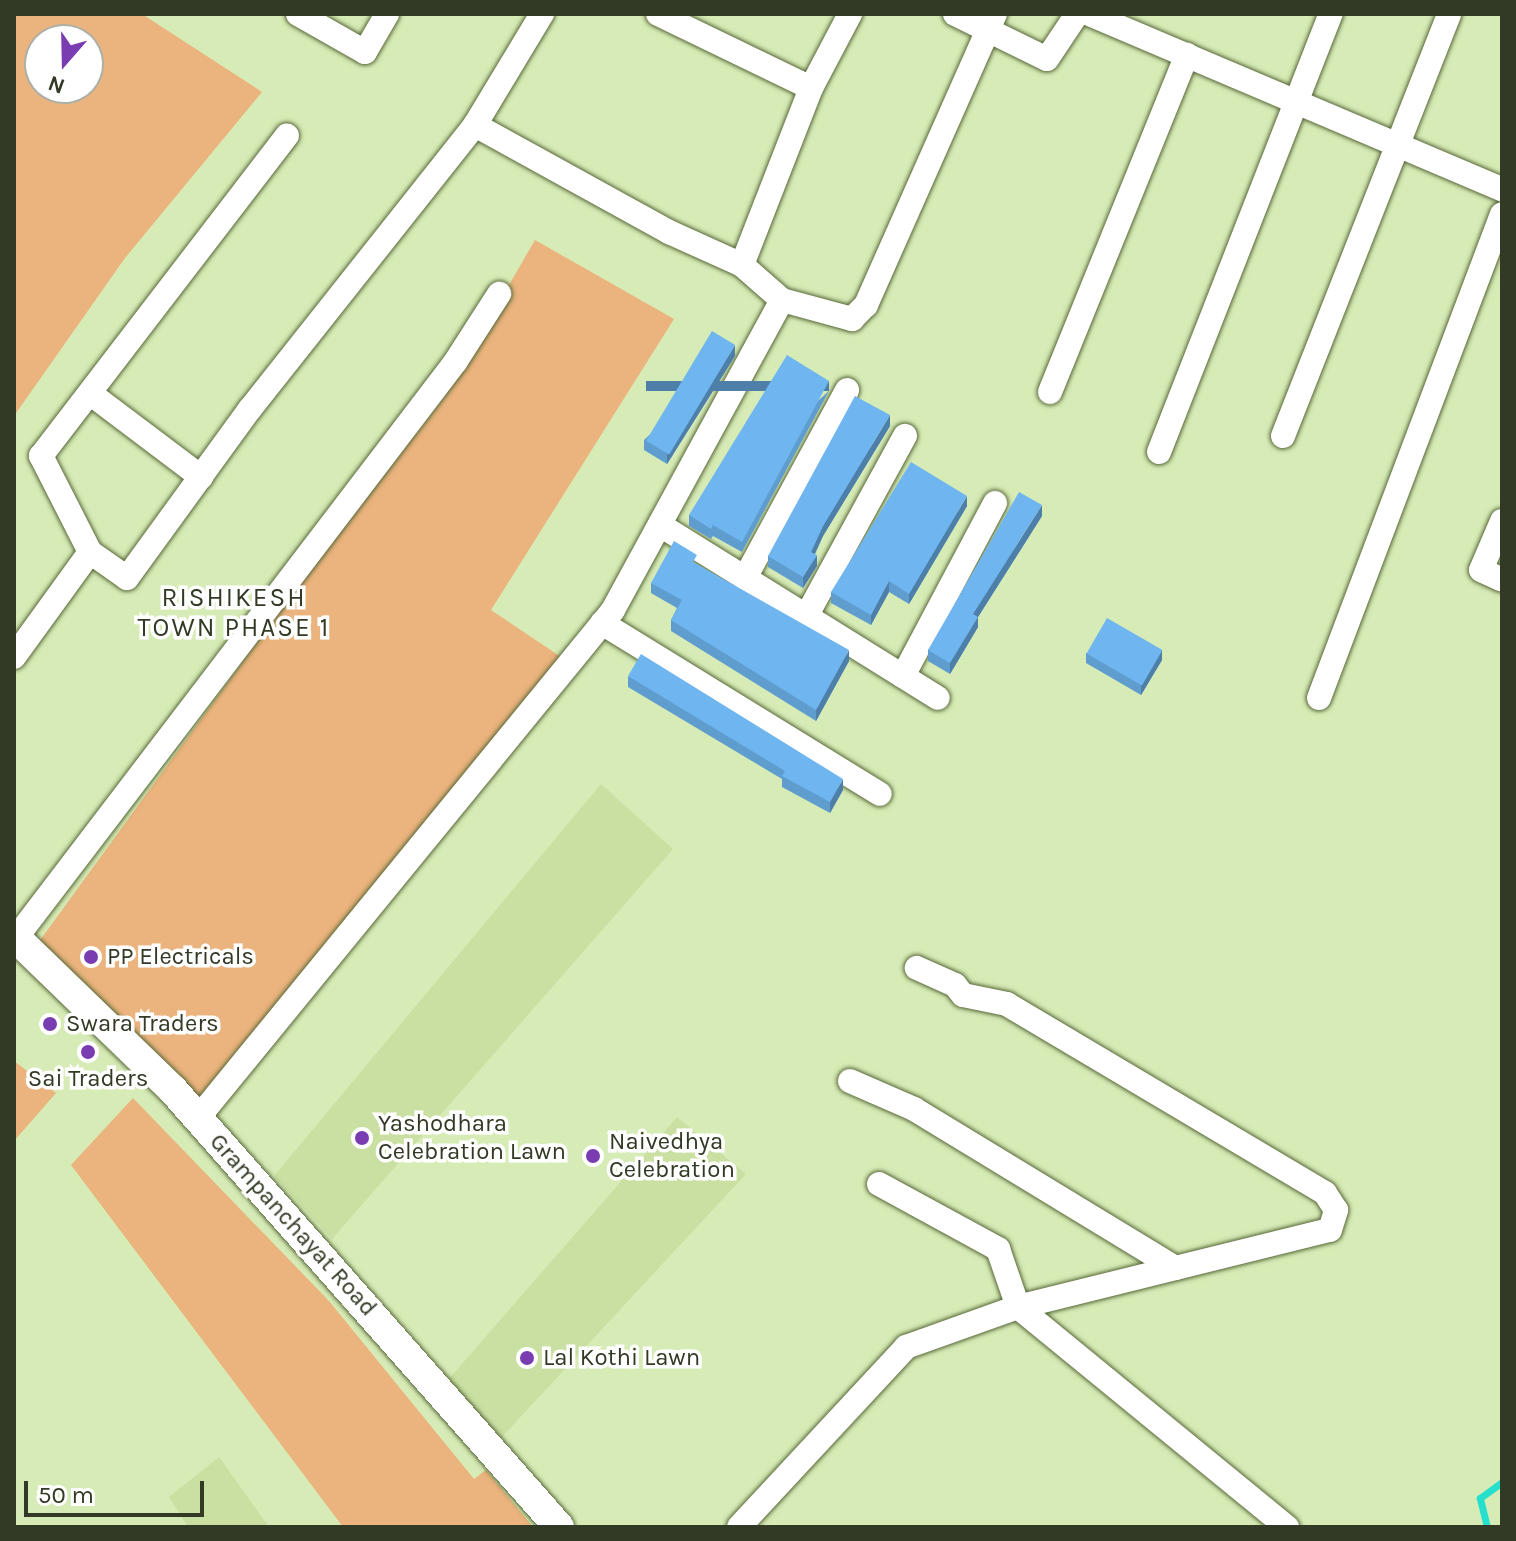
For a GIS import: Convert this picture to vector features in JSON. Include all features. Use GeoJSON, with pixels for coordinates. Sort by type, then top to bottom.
{"type":"FeatureCollection","features":[{"type":"Feature","properties":{"kind":"street"},"geometry":{"type":"LineString","coordinates":[[298,14],[365,52],[387,14]]}},
{"type":"Feature","properties":{"kind":"street"},"geometry":{"type":"LineString","coordinates":[[287,135],[41,456],[90,552],[127,578],[201,477],[475,125],[542,14]]}},
{"type":"Feature","properties":{"kind":"street"},"geometry":{"type":"LineString","coordinates":[[658,14],[811,88]]}},
{"type":"Feature","properties":{"kind":"street"},"geometry":{"type":"LineString","coordinates":[[742,265],[811,88],[850,14]]}},
{"type":"Feature","properties":{"kind":"street"},"geometry":{"type":"LineString","coordinates":[[955,14],[991,22],[1047,59],[1077,14]]}},
{"type":"Feature","properties":{"kind":"street"},"geometry":{"type":"LineString","coordinates":[[1089,14],[1502,189]]}},
{"type":"Feature","properties":{"kind":"street"},"geometry":{"type":"LineString","coordinates":[[1159,452],[1331,14]]}},
{"type":"Feature","properties":{"kind":"street"},"geometry":{"type":"LineString","coordinates":[[1283,436],[1401,146],[1449,14]]}},
{"type":"Feature","properties":{"kind":"street"},"geometry":{"type":"LineString","coordinates":[[475,125],[669,232],[742,265],[782,300],[852,319],[866,305],[991,22]]}},
{"type":"Feature","properties":{"kind":"street"},"geometry":{"type":"LineString","coordinates":[[1050,392],[1187,55]]}},
{"type":"Feature","properties":{"kind":"street"},"geometry":{"type":"LineString","coordinates":[[1319,698],[1502,214]]}},
{"type":"Feature","properties":{"kind":"street"},"geometry":{"type":"LineString","coordinates":[[15,937],[446,373],[499,294]]}},
{"type":"Feature","properties":{"kind":"street"},"geometry":{"type":"LineString","coordinates":[[198,1118],[602,623],[660,525],[782,300]]}},
{"type":"Feature","properties":{"kind":"street"},"geometry":{"type":"LineString","coordinates":[[745,578],[847,390]]}},
{"type":"Feature","properties":{"kind":"street"},"geometry":{"type":"LineString","coordinates":[[91,394],[201,477]]}},
{"type":"Feature","properties":{"kind":"street"},"geometry":{"type":"LineString","coordinates":[[808,613],[905,436]]}},
{"type":"Feature","properties":{"kind":"street"},"geometry":{"type":"LineString","coordinates":[[903,676],[995,503]]}},
{"type":"Feature","properties":{"kind":"street"},"geometry":{"type":"LineString","coordinates":[[1502,521],[1481,570],[1502,580]]}},
{"type":"Feature","properties":{"kind":"street"},"geometry":{"type":"LineString","coordinates":[[660,525],[808,613],[938,698]]}},
{"type":"Feature","properties":{"kind":"street"},"geometry":{"type":"LineString","coordinates":[[14,657],[90,552]]}},
{"type":"Feature","properties":{"kind":"street"},"geometry":{"type":"LineString","coordinates":[[602,623],[880,794]]}},
{"type":"Feature","properties":{"kind":"street","name":"Grampanchayat Road"},"geometry":{"type":"LineString","coordinates":[[15,937],[198,1118],[559,1527]]}},
{"type":"Feature","properties":{"kind":"street"},"geometry":{"type":"LineString","coordinates":[[739,1527],[906,1347],[1018,1307],[1330,1230],[1336,1210],[1325,1193],[1019,1011],[963,995],[955,985],[917,968]]}},
{"type":"Feature","properties":{"kind":"street"},"geometry":{"type":"LineString","coordinates":[[850,1081],[914,1109],[1176,1268]]}},
{"type":"Feature","properties":{"kind":"street"},"geometry":{"type":"LineString","coordinates":[[879,1184],[998,1249],[1018,1307],[1287,1527]]}},
{"type":"Feature","properties":{"kind":"shaded area"},"geometry":{"type":"Polygon","coordinates":[[[14,14],[142,14],[262,92],[125,258],[14,416],[14,14]]]}},
{"type":"Feature","properties":{"kind":"shaded area"},"geometry":{"type":"Polygon","coordinates":[[[535,240],[674,319],[491,610],[561,657],[199,1107],[38,943],[303,579],[443,399],[535,240]]]}},
{"type":"Feature","properties":{"kind":"shaded area"},"geometry":{"type":"Polygon","coordinates":[[[601,784],[673,849],[332,1239],[274,1176],[601,784]]]}},
{"type":"Feature","properties":{"kind":"shaded area"},"geometry":{"type":"Polygon","coordinates":[[[14,1061],[56,1093],[14,1141],[14,1061]]]}},
{"type":"Feature","properties":{"kind":"shaded area"},"geometry":{"type":"Polygon","coordinates":[[[133,1098],[329,1301],[474,1479],[486,1470],[533,1527],[343,1527],[71,1165],[133,1098]]]}},
{"type":"Feature","properties":{"kind":"shaded area"},"geometry":{"type":"Polygon","coordinates":[[[677,1117],[746,1174],[500,1439],[448,1380],[677,1117]]]}},
{"type":"Feature","properties":{"kind":"shaded area"},"geometry":{"type":"Polygon","coordinates":[[[219,1457],[269,1527],[188,1527],[169,1497],[219,1457]]]}},
{"type":"Feature","properties":{"kind":"building"},"geometry":{"type":"Polygon","coordinates":[[[712,331],[735,345],[669,455],[646,441],[712,331]]]}},
{"type":"Feature","properties":{"kind":"building"},"geometry":{"type":"Polygon","coordinates":[[[787,355],[829,381],[742,542],[713,525],[711,529],[689,515],[787,355]]]}},
{"type":"Feature","properties":{"kind":"building"},"geometry":{"type":"Polygon","coordinates":[[[855,396],[890,415],[823,526],[811,552],[817,555],[803,577],[768,556],[855,396]]]}},
{"type":"Feature","properties":{"kind":"building"},"geometry":{"type":"Polygon","coordinates":[[[911,462],[967,496],[909,594],[889,581],[871,615],[831,592],[911,462]]]}},
{"type":"Feature","properties":{"kind":"building"},"geometry":{"type":"Polygon","coordinates":[[[1019,492],[1042,505],[973,614],[978,617],[950,663],[928,650],[1019,492]]]}},
{"type":"Feature","properties":{"kind":"building"},"geometry":{"type":"Polygon","coordinates":[[[674,541],[697,555],[693,562],[849,650],[816,710],[671,620],[682,600],[651,583],[674,541]]]}},
{"type":"Feature","properties":{"kind":"building"},"geometry":{"type":"Polygon","coordinates":[[[1107,618],[1162,650],[1142,686],[1086,654],[1107,618]]]}},
{"type":"Feature","properties":{"kind":"building"},"geometry":{"type":"Polygon","coordinates":[[[641,654],[843,779],[830,802],[782,776],[785,771],[628,676],[641,654]]]}},
{"type":"Feature","properties":{"kind":"waterway"},"geometry":{"type":"LineString","coordinates":[[1487,1527],[1480,1498],[1502,1482]]}},
{"type":"Feature","properties":{"kind":"place","name":"PP Electricals"},"geometry":{"type":"Point","coordinates":[91,957]}},
{"type":"Feature","properties":{"kind":"place","name":"Swara Traders"},"geometry":{"type":"Point","coordinates":[50,1024]}},
{"type":"Feature","properties":{"kind":"place","name":"Sai Traders"},"geometry":{"type":"Point","coordinates":[88,1052]}},
{"type":"Feature","properties":{"kind":"place","name":"Yashodhara Celebration Lawn"},"geometry":{"type":"Point","coordinates":[362,1138]}},
{"type":"Feature","properties":{"kind":"place","name":"Naivedhya Celebration"},"geometry":{"type":"Point","coordinates":[593,1156]}},
{"type":"Feature","properties":{"kind":"place","name":"Lal Kothi Lawn"},"geometry":{"type":"Point","coordinates":[527,1358]}},
{"type":"Feature","properties":{"kind":"district","name":"RISHIKESH TOWN PHASE 1"},"geometry":{"type":"Point","coordinates":[234,613]}}]}
